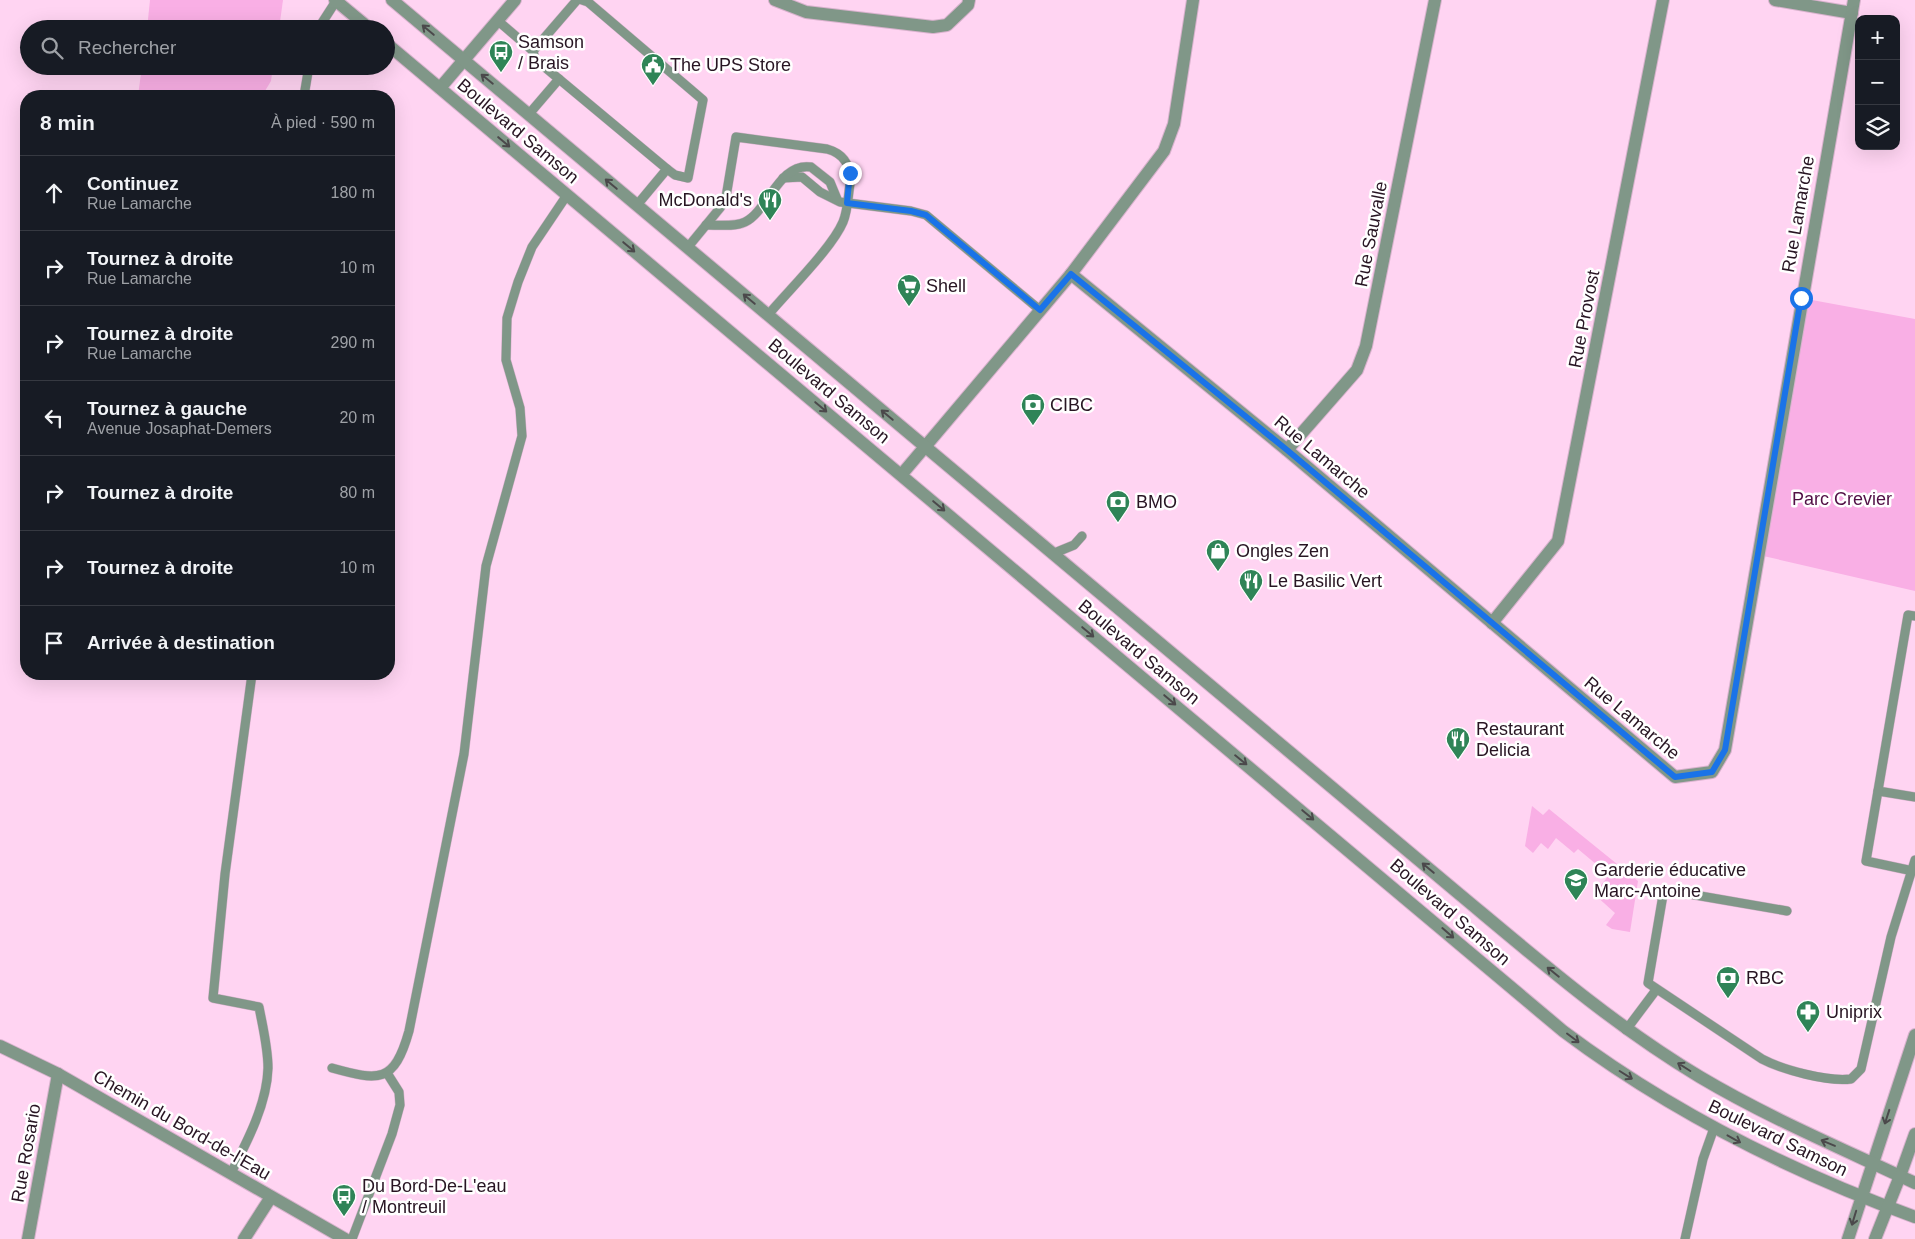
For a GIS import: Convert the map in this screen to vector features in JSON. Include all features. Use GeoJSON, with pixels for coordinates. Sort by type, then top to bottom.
{"type":"FeatureCollection","features":[{"type":"Feature","properties":{"kind":"street"},"geometry":{"type":"LineString","coordinates":[[336,0],[359,20]]}},
{"type":"Feature","properties":{"kind":"street","name":"Boulevard Samson"},"geometry":{"type":"LineString","coordinates":[[392,0],[1539,961],[1626,1030],[1740,1100],[1915,1183]]}},
{"type":"Feature","properties":{"kind":"street"},"geometry":{"type":"LineString","coordinates":[[440,88],[514,0]]}},
{"type":"Feature","properties":{"kind":"street"},"geometry":{"type":"LineString","coordinates":[[775,0],[806,12],[934,27],[947,25],[968,5],[969,0]]}},
{"type":"Feature","properties":{"kind":"street"},"geometry":{"type":"LineString","coordinates":[[902,474],[1071,274],[1164,151],[1174,124],[1193,0]]}},
{"type":"Feature","properties":{"kind":"street","name":"Rue Sauvalle"},"geometry":{"type":"LineString","coordinates":[[1287,450],[1356,370],[1366,346],[1435,0]]}},
{"type":"Feature","properties":{"kind":"street","name":"Rue Provost"},"geometry":{"type":"LineString","coordinates":[[1492,623],[1558,541],[1663,0]]}},
{"type":"Feature","properties":{"kind":"street"},"geometry":{"type":"LineString","coordinates":[[1776,0],[1853,6]]}},
{"type":"Feature","properties":{"kind":"street","name":"Rue Lamarche"},"geometry":{"type":"LineString","coordinates":[[1071,274],[1287,450],[1675,777],[1712,772],[1725,750],[1853,6]]}},
{"type":"Feature","properties":{"kind":"street","name":"Boulevard Samson"},"geometry":{"type":"LineString","coordinates":[[395,50],[1564,1031],[1613,1066],[1714,1128],[1786,1166],[1915,1217]]}},
{"type":"Feature","properties":{"kind":"street"},"geometry":{"type":"LineString","coordinates":[[1848,1239],[1915,1035]]}},
{"type":"Feature","properties":{"kind":"street","name":"Chemin du Bord-de-l'Eau"},"geometry":{"type":"LineString","coordinates":[[0,1046],[58,1074],[345,1239]]}},
{"type":"Feature","properties":{"kind":"street","name":"Rue Rosario"},"geometry":{"type":"LineString","coordinates":[[28,1239],[58,1074]]}},
{"type":"Feature","properties":{"kind":"street"},"geometry":{"type":"LineString","coordinates":[[1875,1239],[1915,1134]]}},
{"type":"Feature","properties":{"kind":"street"},"geometry":{"type":"LineString","coordinates":[[244,1239],[271,1197]]}},
{"type":"Feature","properties":{"kind":"lane"},"geometry":{"type":"LineString","coordinates":[[324,20],[336,0]]}},
{"type":"Feature","properties":{"kind":"lane"},"geometry":{"type":"LineString","coordinates":[[533,51],[576,0]]}},
{"type":"Feature","properties":{"kind":"lane"},"geometry":{"type":"LineString","coordinates":[[497,20],[533,51],[535,59],[667,169],[675,175],[688,178],[703,100],[588,2],[582,0]]}},
{"type":"Feature","properties":{"kind":"lane"},"geometry":{"type":"LineString","coordinates":[[305,90],[308,75]]}},
{"type":"Feature","properties":{"kind":"lane"},"geometry":{"type":"LineString","coordinates":[[528,114],[559,79]]}},
{"type":"Feature","properties":{"kind":"lane"},"geometry":{"type":"LineString","coordinates":[[688,247],[726,197],[736,137],[837,152],[845,159],[850,173],[844,220],[834,237],[768,315]]}},
{"type":"Feature","properties":{"kind":"lane"},"geometry":{"type":"LineString","coordinates":[[706,225],[733,224],[747,221],[783,178],[801,167],[811,167],[830,182],[837,199]]}},
{"type":"Feature","properties":{"kind":"lane"},"geometry":{"type":"LineString","coordinates":[[637,205],[667,169]]}},
{"type":"Feature","properties":{"kind":"lane"},"geometry":{"type":"LineString","coordinates":[[783,178],[802,176],[820,192],[847,203],[911,211],[926,215],[1040,310]]}},
{"type":"Feature","properties":{"kind":"lane"},"geometry":{"type":"LineString","coordinates":[[332,1068],[368,1077],[387,1073],[398,1060],[402,1051],[413,1013],[464,754],[486,566],[522,436],[520,408],[506,360],[508,318],[518,282],[532,247],[567,195]]}},
{"type":"Feature","properties":{"kind":"lane"},"geometry":{"type":"LineString","coordinates":[[1052,554],[1074,545],[1082,536]]}},
{"type":"Feature","properties":{"kind":"lane"},"geometry":{"type":"LineString","coordinates":[[1913,871],[1866,861],[1908,615],[1915,616]]}},
{"type":"Feature","properties":{"kind":"lane"},"geometry":{"type":"LineString","coordinates":[[231,1173],[254,1124],[264,1093],[268,1070],[259,1008],[213,998],[225,874],[251,680]]}},
{"type":"Feature","properties":{"kind":"lane"},"geometry":{"type":"LineString","coordinates":[[1878,791],[1915,797]]}},
{"type":"Feature","properties":{"kind":"lane"},"geometry":{"type":"LineString","coordinates":[[1787,911],[1666,890],[1663,895],[1648,983],[1656,990],[1778,1067],[1792,1071],[1852,1079],[1861,1069],[1891,937],[1915,860]]}},
{"type":"Feature","properties":{"kind":"lane"},"geometry":{"type":"LineString","coordinates":[[1626,1030],[1656,990]]}},
{"type":"Feature","properties":{"kind":"lane"},"geometry":{"type":"LineString","coordinates":[[352,1239],[392,1134],[400,1105],[398,1092],[387,1073]]}},
{"type":"Feature","properties":{"kind":"lane"},"geometry":{"type":"LineString","coordinates":[[1685,1239],[1702,1159],[1714,1128]]}},
{"type":"Feature","properties":{"kind":"green space"},"geometry":{"type":"Polygon","coordinates":[[[150,0],[283,0],[280,20],[148,20],[150,0]]]}},
{"type":"Feature","properties":{"kind":"green space"},"geometry":{"type":"Polygon","coordinates":[[[141,75],[272,75],[271,81],[266,90],[139,90],[141,75]]]}},
{"type":"Feature","properties":{"kind":"green space","name":"Parc Crevier"},"geometry":{"type":"Polygon","coordinates":[[[1801,298],[1915,319],[1915,591],[1759,555],[1801,298]]]}},
{"type":"Feature","properties":{"kind":"green space"},"geometry":{"type":"Polygon","coordinates":[[[1532,806],[1543,815],[1549,809],[1638,881],[1630,932],[1612,929],[1606,925],[1615,913],[1594,894],[1609,875],[1578,849],[1574,853],[1556,838],[1548,849],[1541,843],[1533,853],[1525,846],[1532,806]]]}},
{"type":"Feature","properties":{"kind":"place","name":"Samson / Brais"},"geometry":{"type":"Point","coordinates":[501,73]}},
{"type":"Feature","properties":{"kind":"place","name":"The UPS Store"},"geometry":{"type":"Point","coordinates":[653,86]}},
{"type":"Feature","properties":{"kind":"place","name":"McDonald's"},"geometry":{"type":"Point","coordinates":[770,221]}},
{"type":"Feature","properties":{"kind":"place","name":"Shell"},"geometry":{"type":"Point","coordinates":[909,307]}},
{"type":"Feature","properties":{"kind":"place","name":"CIBC"},"geometry":{"type":"Point","coordinates":[1033,426]}},
{"type":"Feature","properties":{"kind":"place","name":"BMO"},"geometry":{"type":"Point","coordinates":[1118,523]}},
{"type":"Feature","properties":{"kind":"place","name":"Ongles Zen"},"geometry":{"type":"Point","coordinates":[1218,572]}},
{"type":"Feature","properties":{"kind":"place","name":"Le Basilic Vert"},"geometry":{"type":"Point","coordinates":[1251,602]}},
{"type":"Feature","properties":{"kind":"place","name":"Restaurant Delicia"},"geometry":{"type":"Point","coordinates":[1458,760]}},
{"type":"Feature","properties":{"kind":"place","name":"Garderie éducative Marc-Antoine"},"geometry":{"type":"Point","coordinates":[1576,901]}},
{"type":"Feature","properties":{"kind":"place","name":"RBC"},"geometry":{"type":"Point","coordinates":[1728,999]}},
{"type":"Feature","properties":{"kind":"place","name":"Uniprix"},"geometry":{"type":"Point","coordinates":[1808,1033]}},
{"type":"Feature","properties":{"kind":"place","name":"Du Bord-De-L'eau / Montreuil"},"geometry":{"type":"Point","coordinates":[344,1217]}},
{"type":"Feature","properties":{"kind":"route"},"geometry":{"type":"LineString","coordinates":[[850,173],[847,203],[911,211],[926,215],[1040,310],[1071,274],[1287,450],[1675,777],[1712,772],[1725,750],[1801,298]]}}]}
